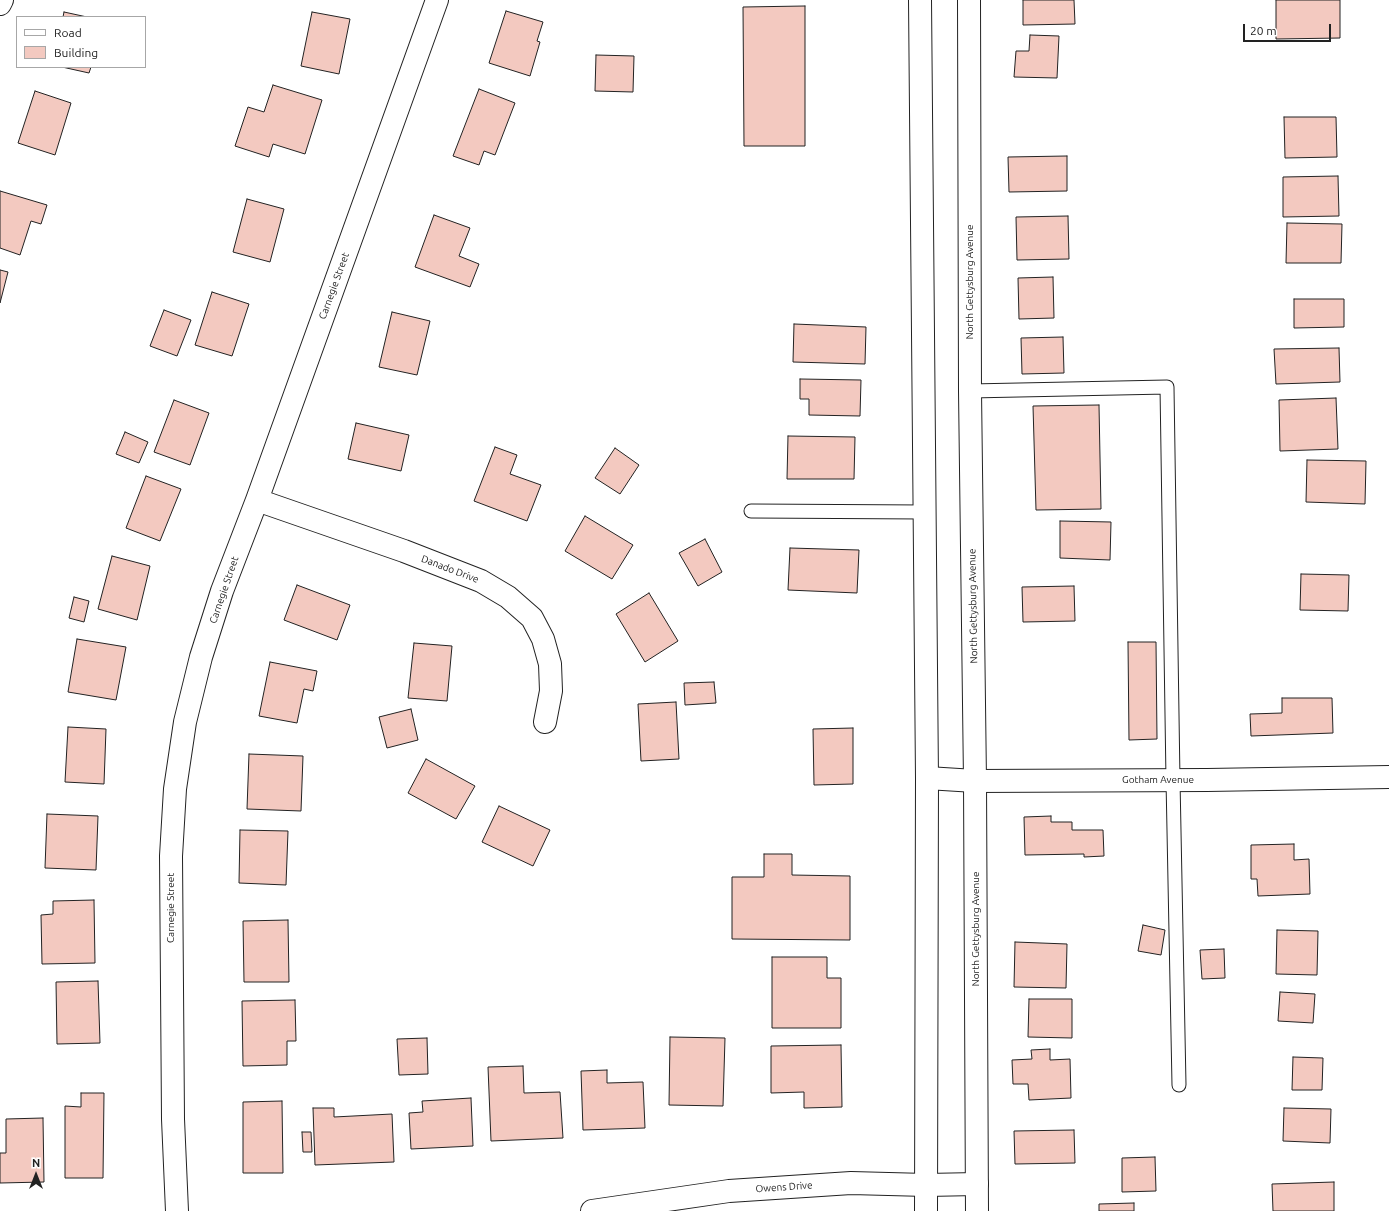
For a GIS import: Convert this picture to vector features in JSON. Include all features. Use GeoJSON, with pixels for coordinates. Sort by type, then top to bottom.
{"type":"FeatureCollection","features":[{"type":"Feature","properties":{"kind":"street"},"geometry":{"type":"LineString","coordinates":[[0,4],[2,0]]}},
{"type":"Feature","properties":{"kind":"street","name":"Carnegie Street"},"geometry":{"type":"LineString","coordinates":[[177,1211],[173,1119],[171,864],[175,789],[185,722],[201,657],[222,591],[257,500],[437,0]]}},
{"type":"Feature","properties":{"kind":"street"},"geometry":{"type":"LineString","coordinates":[[920,0],[927,778],[926,1211]]}},
{"type":"Feature","properties":{"kind":"street","name":"North Gettysburg Avenue"},"geometry":{"type":"LineString","coordinates":[[969,0],[970,391],[975,781],[977,1211]]}},
{"type":"Feature","properties":{"kind":"street","name":"Danado Drive"},"geometry":{"type":"LineString","coordinates":[[257,500],[404,551],[481,581],[508,597],[532,618],[543,639],[550,664],[551,691],[545,722]]}},
{"type":"Feature","properties":{"kind":"street","name":"Gotham Avenue"},"geometry":{"type":"LineString","coordinates":[[927,778],[975,781],[1389,777]]}},
{"type":"Feature","properties":{"kind":"street","name":"Owens Drive"},"geometry":{"type":"LineString","coordinates":[[592,1211],[695,1203],[729,1191],[852,1183],[926,1185],[977,1184]]}},
{"type":"Feature","properties":{"kind":"lane"},"geometry":{"type":"LineString","coordinates":[[970,391],[1167,387],[1179,1085]]}},
{"type":"Feature","properties":{"kind":"lane"},"geometry":{"type":"LineString","coordinates":[[751,511],[924,512]]}},
{"type":"Feature","properties":{"kind":"building"},"geometry":{"type":"Polygon","coordinates":[[[1023,0],[1074,0],[1075,24],[1023,25],[1023,0]]]}},
{"type":"Feature","properties":{"kind":"building"},"geometry":{"type":"Polygon","coordinates":[[[1276,0],[1340,0],[1340,38],[1276,39],[1276,0]]]}},
{"type":"Feature","properties":{"kind":"building"},"geometry":{"type":"Polygon","coordinates":[[[805,6],[805,146],[744,146],[743,7],[805,6]]]}},
{"type":"Feature","properties":{"kind":"building"},"geometry":{"type":"Polygon","coordinates":[[[506,11],[543,22],[537,41],[540,42],[530,76],[489,63],[506,11]]]}},
{"type":"Feature","properties":{"kind":"building"},"geometry":{"type":"Polygon","coordinates":[[[64,12],[82,16],[63,16],[64,12]]]}},
{"type":"Feature","properties":{"kind":"building"},"geometry":{"type":"Polygon","coordinates":[[[312,12],[350,19],[339,74],[301,66],[312,12]]]}},
{"type":"Feature","properties":{"kind":"building"},"geometry":{"type":"Polygon","coordinates":[[[1030,35],[1059,36],[1057,78],[1014,77],[1016,51],[1029,51],[1030,35]]]}},
{"type":"Feature","properties":{"kind":"building"},"geometry":{"type":"Polygon","coordinates":[[[596,55],[634,56],[633,92],[595,91],[596,55]]]}},
{"type":"Feature","properties":{"kind":"building"},"geometry":{"type":"Polygon","coordinates":[[[66,68],[91,68],[89,73],[66,68]]]}},
{"type":"Feature","properties":{"kind":"building"},"geometry":{"type":"Polygon","coordinates":[[[273,85],[322,100],[305,154],[273,144],[269,157],[235,146],[248,107],[264,112],[273,85]]]}},
{"type":"Feature","properties":{"kind":"building"},"geometry":{"type":"Polygon","coordinates":[[[479,89],[515,103],[495,155],[484,151],[479,165],[453,156],[479,89]]]}},
{"type":"Feature","properties":{"kind":"building"},"geometry":{"type":"Polygon","coordinates":[[[35,91],[71,103],[55,155],[18,143],[35,91]]]}},
{"type":"Feature","properties":{"kind":"building"},"geometry":{"type":"Polygon","coordinates":[[[1284,117],[1336,117],[1337,157],[1285,158],[1284,117]]]}},
{"type":"Feature","properties":{"kind":"building"},"geometry":{"type":"Polygon","coordinates":[[[1067,156],[1067,191],[1009,192],[1008,157],[1067,156]]]}},
{"type":"Feature","properties":{"kind":"building"},"geometry":{"type":"Polygon","coordinates":[[[1338,176],[1339,216],[1283,217],[1283,177],[1338,176]]]}},
{"type":"Feature","properties":{"kind":"building"},"geometry":{"type":"Polygon","coordinates":[[[0,191],[47,205],[41,224],[31,221],[20,255],[0,248],[0,191]]]}},
{"type":"Feature","properties":{"kind":"building"},"geometry":{"type":"Polygon","coordinates":[[[247,199],[284,209],[270,262],[233,252],[247,199]]]}},
{"type":"Feature","properties":{"kind":"building"},"geometry":{"type":"Polygon","coordinates":[[[434,215],[470,228],[459,256],[479,264],[470,287],[415,267],[434,215]]]}},
{"type":"Feature","properties":{"kind":"building"},"geometry":{"type":"Polygon","coordinates":[[[1068,216],[1069,259],[1017,260],[1016,217],[1068,216]]]}},
{"type":"Feature","properties":{"kind":"building"},"geometry":{"type":"Polygon","coordinates":[[[1287,223],[1342,224],[1341,263],[1286,263],[1287,223]]]}},
{"type":"Feature","properties":{"kind":"building"},"geometry":{"type":"Polygon","coordinates":[[[0,270],[8,272],[0,303],[0,270]]]}},
{"type":"Feature","properties":{"kind":"building"},"geometry":{"type":"Polygon","coordinates":[[[1053,277],[1054,318],[1019,319],[1018,278],[1053,277]]]}},
{"type":"Feature","properties":{"kind":"building"},"geometry":{"type":"Polygon","coordinates":[[[212,292],[249,304],[232,356],[195,345],[212,292]]]}},
{"type":"Feature","properties":{"kind":"building"},"geometry":{"type":"Polygon","coordinates":[[[1294,299],[1344,299],[1344,327],[1294,328],[1294,299]]]}},
{"type":"Feature","properties":{"kind":"building"},"geometry":{"type":"Polygon","coordinates":[[[164,310],[191,320],[177,356],[150,346],[164,310]]]}},
{"type":"Feature","properties":{"kind":"building"},"geometry":{"type":"Polygon","coordinates":[[[392,312],[430,321],[417,375],[379,367],[392,312]]]}},
{"type":"Feature","properties":{"kind":"building"},"geometry":{"type":"Polygon","coordinates":[[[794,324],[866,327],[865,364],[793,362],[794,324]]]}},
{"type":"Feature","properties":{"kind":"building"},"geometry":{"type":"Polygon","coordinates":[[[1063,337],[1064,373],[1022,374],[1021,338],[1063,337]]]}},
{"type":"Feature","properties":{"kind":"building"},"geometry":{"type":"Polygon","coordinates":[[[1339,348],[1340,382],[1276,384],[1274,349],[1339,348]]]}},
{"type":"Feature","properties":{"kind":"building"},"geometry":{"type":"Polygon","coordinates":[[[800,379],[861,380],[860,416],[809,415],[809,399],[800,399],[800,379]]]}},
{"type":"Feature","properties":{"kind":"building"},"geometry":{"type":"Polygon","coordinates":[[[1336,398],[1338,449],[1280,451],[1279,400],[1336,398]]]}},
{"type":"Feature","properties":{"kind":"building"},"geometry":{"type":"Polygon","coordinates":[[[174,400],[209,413],[190,465],[154,452],[174,400]]]}},
{"type":"Feature","properties":{"kind":"building"},"geometry":{"type":"Polygon","coordinates":[[[1099,405],[1101,509],[1036,510],[1033,406],[1099,405]]]}},
{"type":"Feature","properties":{"kind":"building"},"geometry":{"type":"Polygon","coordinates":[[[356,423],[409,435],[401,471],[348,459],[356,423]]]}},
{"type":"Feature","properties":{"kind":"building"},"geometry":{"type":"Polygon","coordinates":[[[125,432],[148,442],[139,463],[116,454],[125,432]]]}},
{"type":"Feature","properties":{"kind":"building"},"geometry":{"type":"Polygon","coordinates":[[[788,436],[855,437],[854,479],[787,479],[788,436]]]}},
{"type":"Feature","properties":{"kind":"building"},"geometry":{"type":"Polygon","coordinates":[[[495,447],[517,455],[510,474],[541,485],[527,521],[474,501],[495,447]]]}},
{"type":"Feature","properties":{"kind":"building"},"geometry":{"type":"Polygon","coordinates":[[[615,448],[639,465],[620,494],[595,478],[615,448]]]}},
{"type":"Feature","properties":{"kind":"building"},"geometry":{"type":"Polygon","coordinates":[[[1307,460],[1366,461],[1365,504],[1306,502],[1307,460]]]}},
{"type":"Feature","properties":{"kind":"building"},"geometry":{"type":"Polygon","coordinates":[[[146,476],[181,489],[160,541],[126,528],[146,476]]]}},
{"type":"Feature","properties":{"kind":"building"},"geometry":{"type":"Polygon","coordinates":[[[585,516],[633,545],[612,579],[565,551],[585,516]]]}},
{"type":"Feature","properties":{"kind":"building"},"geometry":{"type":"Polygon","coordinates":[[[1060,521],[1111,522],[1110,560],[1060,558],[1060,521]]]}},
{"type":"Feature","properties":{"kind":"building"},"geometry":{"type":"Polygon","coordinates":[[[705,539],[722,572],[698,586],[679,553],[705,539]]]}},
{"type":"Feature","properties":{"kind":"building"},"geometry":{"type":"Polygon","coordinates":[[[790,548],[859,550],[857,593],[788,590],[790,548]]]}},
{"type":"Feature","properties":{"kind":"building"},"geometry":{"type":"Polygon","coordinates":[[[112,556],[150,566],[137,620],[98,609],[112,556]]]}},
{"type":"Feature","properties":{"kind":"building"},"geometry":{"type":"Polygon","coordinates":[[[1301,574],[1349,575],[1348,611],[1300,610],[1301,574]]]}},
{"type":"Feature","properties":{"kind":"building"},"geometry":{"type":"Polygon","coordinates":[[[297,585],[350,605],[337,640],[284,620],[297,585]]]}},
{"type":"Feature","properties":{"kind":"building"},"geometry":{"type":"Polygon","coordinates":[[[1074,586],[1075,621],[1023,622],[1022,587],[1074,586]]]}},
{"type":"Feature","properties":{"kind":"building"},"geometry":{"type":"Polygon","coordinates":[[[649,593],[678,641],[645,662],[616,614],[649,593]]]}},
{"type":"Feature","properties":{"kind":"building"},"geometry":{"type":"Polygon","coordinates":[[[74,597],[89,601],[84,622],[69,618],[74,597]]]}},
{"type":"Feature","properties":{"kind":"building"},"geometry":{"type":"Polygon","coordinates":[[[77,639],[126,647],[116,700],[68,692],[77,639]]]}},
{"type":"Feature","properties":{"kind":"building"},"geometry":{"type":"Polygon","coordinates":[[[1128,642],[1156,642],[1157,739],[1129,740],[1128,642]]]}},
{"type":"Feature","properties":{"kind":"building"},"geometry":{"type":"Polygon","coordinates":[[[414,643],[452,646],[447,701],[408,698],[414,643]]]}},
{"type":"Feature","properties":{"kind":"building"},"geometry":{"type":"Polygon","coordinates":[[[270,662],[317,671],[313,691],[304,689],[297,723],[259,716],[270,662]]]}},
{"type":"Feature","properties":{"kind":"building"},"geometry":{"type":"Polygon","coordinates":[[[714,682],[716,703],[685,705],[684,683],[714,682]]]}},
{"type":"Feature","properties":{"kind":"building"},"geometry":{"type":"Polygon","coordinates":[[[1282,698],[1332,698],[1333,733],[1251,736],[1250,714],[1282,713],[1282,698]]]}},
{"type":"Feature","properties":{"kind":"building"},"geometry":{"type":"Polygon","coordinates":[[[676,702],[679,759],[641,761],[638,704],[676,702]]]}},
{"type":"Feature","properties":{"kind":"building"},"geometry":{"type":"Polygon","coordinates":[[[411,709],[418,740],[387,748],[379,717],[411,709]]]}},
{"type":"Feature","properties":{"kind":"building"},"geometry":{"type":"Polygon","coordinates":[[[68,727],[106,729],[104,784],[65,782],[68,727]]]}},
{"type":"Feature","properties":{"kind":"building"},"geometry":{"type":"Polygon","coordinates":[[[853,728],[853,784],[814,785],[813,729],[853,728]]]}},
{"type":"Feature","properties":{"kind":"building"},"geometry":{"type":"Polygon","coordinates":[[[249,754],[303,756],[301,811],[247,809],[249,754]]]}},
{"type":"Feature","properties":{"kind":"building"},"geometry":{"type":"Polygon","coordinates":[[[426,759],[475,786],[456,819],[408,793],[426,759]]]}},
{"type":"Feature","properties":{"kind":"building"},"geometry":{"type":"Polygon","coordinates":[[[499,806],[550,830],[533,866],[482,842],[499,806]]]}},
{"type":"Feature","properties":{"kind":"building"},"geometry":{"type":"Polygon","coordinates":[[[47,814],[98,816],[96,870],[45,868],[47,814]]]}},
{"type":"Feature","properties":{"kind":"building"},"geometry":{"type":"Polygon","coordinates":[[[1051,816],[1051,822],[1072,822],[1072,830],[1103,830],[1104,856],[1084,857],[1084,854],[1025,855],[1024,817],[1051,816]]]}},
{"type":"Feature","properties":{"kind":"building"},"geometry":{"type":"Polygon","coordinates":[[[240,830],[288,831],[286,885],[239,883],[240,830]]]}},
{"type":"Feature","properties":{"kind":"building"},"geometry":{"type":"Polygon","coordinates":[[[1294,844],[1294,860],[1309,859],[1310,894],[1258,896],[1257,879],[1251,879],[1251,845],[1294,844]]]}},
{"type":"Feature","properties":{"kind":"building"},"geometry":{"type":"Polygon","coordinates":[[[764,854],[792,854],[792,875],[850,876],[850,940],[732,939],[732,877],[764,877],[764,854]]]}},
{"type":"Feature","properties":{"kind":"building"},"geometry":{"type":"Polygon","coordinates":[[[94,900],[95,963],[42,964],[41,915],[53,914],[53,901],[94,900]]]}},
{"type":"Feature","properties":{"kind":"building"},"geometry":{"type":"Polygon","coordinates":[[[288,920],[289,982],[244,982],[243,921],[288,920]]]}},
{"type":"Feature","properties":{"kind":"building"},"geometry":{"type":"Polygon","coordinates":[[[1143,925],[1165,930],[1161,955],[1138,951],[1143,925]]]}},
{"type":"Feature","properties":{"kind":"building"},"geometry":{"type":"Polygon","coordinates":[[[1277,930],[1318,931],[1317,975],[1276,974],[1277,930]]]}},
{"type":"Feature","properties":{"kind":"building"},"geometry":{"type":"Polygon","coordinates":[[[1015,942],[1067,944],[1066,988],[1014,987],[1015,942]]]}},
{"type":"Feature","properties":{"kind":"building"},"geometry":{"type":"Polygon","coordinates":[[[1224,949],[1225,978],[1202,979],[1200,950],[1224,949]]]}},
{"type":"Feature","properties":{"kind":"building"},"geometry":{"type":"Polygon","coordinates":[[[772,957],[827,957],[827,978],[841,978],[841,1028],[772,1028],[772,957]]]}},
{"type":"Feature","properties":{"kind":"building"},"geometry":{"type":"Polygon","coordinates":[[[98,981],[100,1043],[57,1044],[56,982],[98,981]]]}},
{"type":"Feature","properties":{"kind":"building"},"geometry":{"type":"Polygon","coordinates":[[[1280,992],[1315,994],[1313,1023],[1278,1021],[1280,992]]]}},
{"type":"Feature","properties":{"kind":"building"},"geometry":{"type":"Polygon","coordinates":[[[1029,999],[1072,999],[1072,1038],[1028,1037],[1029,999]]]}},
{"type":"Feature","properties":{"kind":"building"},"geometry":{"type":"Polygon","coordinates":[[[295,1000],[296,1041],[287,1041],[287,1065],[243,1066],[242,1001],[295,1000]]]}},
{"type":"Feature","properties":{"kind":"building"},"geometry":{"type":"Polygon","coordinates":[[[670,1037],[725,1038],[723,1106],[669,1105],[670,1037]]]}},
{"type":"Feature","properties":{"kind":"building"},"geometry":{"type":"Polygon","coordinates":[[[427,1038],[428,1074],[399,1075],[397,1039],[427,1038]]]}},
{"type":"Feature","properties":{"kind":"building"},"geometry":{"type":"Polygon","coordinates":[[[841,1045],[842,1107],[804,1108],[804,1092],[771,1093],[771,1046],[841,1045]]]}},
{"type":"Feature","properties":{"kind":"building"},"geometry":{"type":"Polygon","coordinates":[[[1050,1049],[1050,1060],[1070,1059],[1071,1098],[1029,1100],[1028,1084],[1013,1084],[1012,1060],[1032,1059],[1031,1050],[1050,1049]]]}},
{"type":"Feature","properties":{"kind":"building"},"geometry":{"type":"Polygon","coordinates":[[[1293,1057],[1323,1058],[1322,1090],[1292,1090],[1293,1057]]]}},
{"type":"Feature","properties":{"kind":"building"},"geometry":{"type":"Polygon","coordinates":[[[523,1066],[524,1093],[560,1092],[563,1138],[491,1141],[488,1067],[523,1066]]]}},
{"type":"Feature","properties":{"kind":"building"},"geometry":{"type":"Polygon","coordinates":[[[607,1070],[607,1083],[643,1082],[645,1128],[583,1130],[581,1071],[607,1070]]]}},
{"type":"Feature","properties":{"kind":"building"},"geometry":{"type":"Polygon","coordinates":[[[81,1093],[104,1093],[103,1178],[65,1178],[65,1106],[81,1107],[81,1093]]]}},
{"type":"Feature","properties":{"kind":"building"},"geometry":{"type":"Polygon","coordinates":[[[471,1098],[473,1146],[411,1149],[409,1113],[423,1112],[422,1101],[471,1098]]]}},
{"type":"Feature","properties":{"kind":"building"},"geometry":{"type":"Polygon","coordinates":[[[282,1101],[283,1173],[243,1173],[243,1102],[282,1101]]]}},
{"type":"Feature","properties":{"kind":"building"},"geometry":{"type":"Polygon","coordinates":[[[313,1108],[334,1108],[334,1117],[392,1114],[394,1162],[315,1165],[313,1108]]]}},
{"type":"Feature","properties":{"kind":"building"},"geometry":{"type":"Polygon","coordinates":[[[1284,1108],[1331,1109],[1330,1143],[1283,1141],[1284,1108]]]}},
{"type":"Feature","properties":{"kind":"building"},"geometry":{"type":"Polygon","coordinates":[[[43,1118],[44,1182],[0,1183],[0,1153],[6,1153],[6,1119],[43,1118]]]}},
{"type":"Feature","properties":{"kind":"building"},"geometry":{"type":"Polygon","coordinates":[[[1074,1130],[1075,1163],[1015,1164],[1014,1131],[1074,1130]]]}},
{"type":"Feature","properties":{"kind":"building"},"geometry":{"type":"Polygon","coordinates":[[[302,1132],[311,1132],[312,1152],[303,1152],[302,1132]]]}},
{"type":"Feature","properties":{"kind":"building"},"geometry":{"type":"Polygon","coordinates":[[[1155,1157],[1156,1191],[1122,1192],[1122,1158],[1155,1157]]]}},
{"type":"Feature","properties":{"kind":"building"},"geometry":{"type":"Polygon","coordinates":[[[1334,1182],[1334,1211],[1273,1211],[1272,1184],[1334,1182]]]}},
{"type":"Feature","properties":{"kind":"building"},"geometry":{"type":"Polygon","coordinates":[[[1134,1203],[1134,1211],[1099,1211],[1099,1204],[1134,1203]]]}}]}
